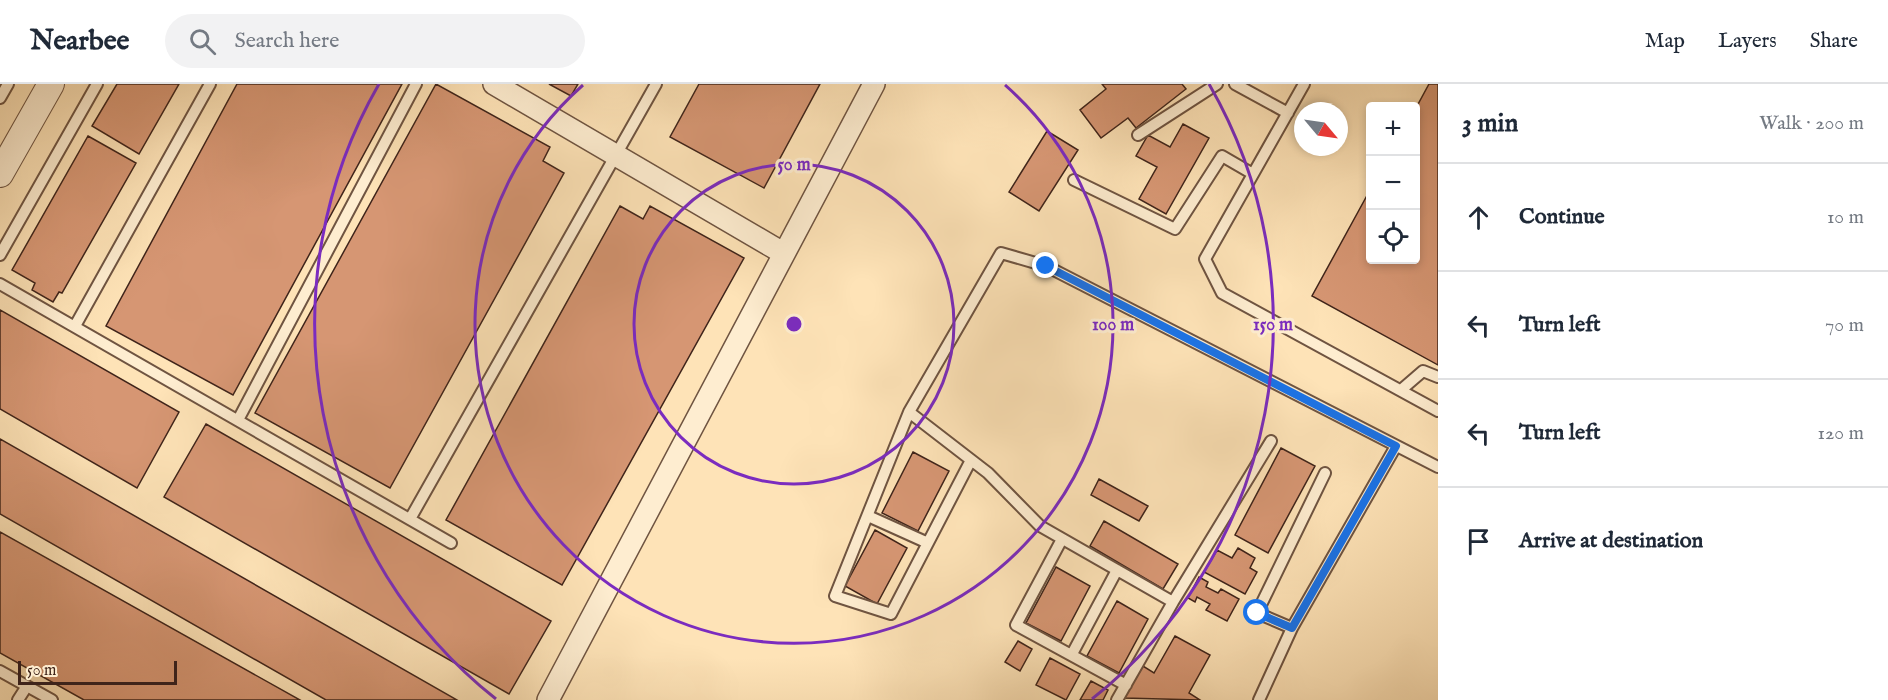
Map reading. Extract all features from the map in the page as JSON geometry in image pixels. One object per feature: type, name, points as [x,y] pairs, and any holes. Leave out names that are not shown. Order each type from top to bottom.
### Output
[{"type":"street","points":[[0,174],[51,84]]},
{"type":"street","points":[[494,84],[783,253]]},
{"type":"street","points":[[548,700],[874,84]]},
{"type":"lane","points":[[0,98],[8,84]]},
{"type":"lane","points":[[0,255],[98,84]]},
{"type":"lane","points":[[75,326],[210,84]]},
{"type":"lane","points":[[238,420],[416,84]]},
{"type":"lane","points":[[410,519],[656,84]]},
{"type":"lane","points":[[1138,135],[1216,84]]},
{"type":"lane","points":[[1235,84],[1288,113]]},
{"type":"lane","points":[[1304,84],[1205,259],[1222,293],[1438,411]]},
{"type":"lane","points":[[1074,180],[1174,229],[1222,156],[1253,174]]},
{"type":"lane","points":[[971,460],[891,614],[835,597],[909,412],[1001,253],[1046,266],[1438,467]]},
{"type":"lane","points":[[0,284],[451,543]]},
{"type":"lane","points":[[1401,390],[1423,371],[1438,377]]},
{"type":"lane","points":[[909,412],[988,472],[1040,526],[1173,602]]},
{"type":"lane","points":[[1117,700],[1173,602],[1271,441]]},
{"type":"lane","points":[[1259,700],[1292,628],[1396,446]]},
{"type":"lane","points":[[1292,628],[1257,613],[1325,473]]},
{"type":"lane","points":[[868,516],[928,543]]},
{"type":"lane","points":[[1062,539],[1016,625],[1126,685]]},
{"type":"lane","points":[[1072,654],[1117,570]]},
{"type":"lane","points":[[0,671],[52,700]]},
{"type":"lane","points":[[18,700],[27,686]]},
{"type":"building","points":[[117,84],[179,84],[139,154],[92,126]]},
{"type":"building","points":[[237,84],[402,84],[233,395],[106,326]]},
{"type":"building","points":[[436,84],[550,147],[543,161],[564,173],[390,488],[255,413]]},
{"type":"building","points":[[549,84],[578,84],[571,96]]},
{"type":"building","points":[[699,84],[820,84],[764,188],[670,137]]},
{"type":"building","points":[[1102,84],[1182,84],[1186,89],[1136,128],[1128,118],[1101,138],[1080,110],[1106,89]]},
{"type":"building","points":[[1429,84],[1438,84],[1438,365],[1312,296],[1366,197],[1366,264],[1420,264],[1419,102]]},
{"type":"building","points":[[1183,124],[1209,138],[1166,214],[1139,199],[1157,167],[1136,156],[1148,135],[1170,147]]},
{"type":"building","points":[[1047,131],[1078,150],[1039,211],[1009,192]]},
{"type":"building","points":[[88,136],[136,163],[62,293],[59,292],[53,302],[32,290],[35,283],[12,270]]},
{"type":"building","points":[[620,206],[643,219],[650,206],[744,258],[562,585],[446,520]]},
{"type":"building","points":[[0,310],[179,412],[137,488],[0,409]]},
{"type":"building","points":[[206,424],[551,621],[509,694],[164,497]]},
{"type":"building","points":[[0,439],[457,700],[326,700],[0,514]]},
{"type":"building","points":[[1281,448],[1315,466],[1268,553],[1235,535]]},
{"type":"building","points":[[913,452],[949,471],[918,531],[882,513]]},
{"type":"building","points":[[1099,479],[1148,506],[1139,521],[1091,495]]},
{"type":"building","points":[[1104,521],[1178,564],[1163,589],[1090,546]]},
{"type":"building","points":[[875,530],[907,548],[877,604],[845,586]]},
{"type":"building","points":[[0,532],[300,700],[84,700],[0,653]]},
{"type":"building","points":[[1238,548],[1255,558],[1250,568],[1257,572],[1245,594],[1204,572],[1217,550],[1232,558]]},
{"type":"building","points":[[1056,567],[1090,586],[1061,641],[1026,623]]},
{"type":"building","points":[[1199,577],[1208,582],[1206,587],[1218,593],[1221,589],[1239,599],[1227,621],[1206,610],[1210,604],[1197,597],[1195,602],[1188,598]]},
{"type":"building","points":[[1117,601],[1148,619],[1119,673],[1087,656]]},
{"type":"building","points":[[1175,636],[1210,655],[1189,693],[1200,700],[1124,698],[1143,666],[1154,673]]},
{"type":"building","points":[[1018,641],[1032,649],[1020,671],[1005,662]]},
{"type":"building","points":[[1050,658],[1080,674],[1066,700],[1036,685]]},
{"type":"building","points":[[1091,681],[1108,690],[1103,700],[1080,700]]},
{"type":"route","points":[[1046,266],[1396,446],[1292,628],[1257,613]]}]
